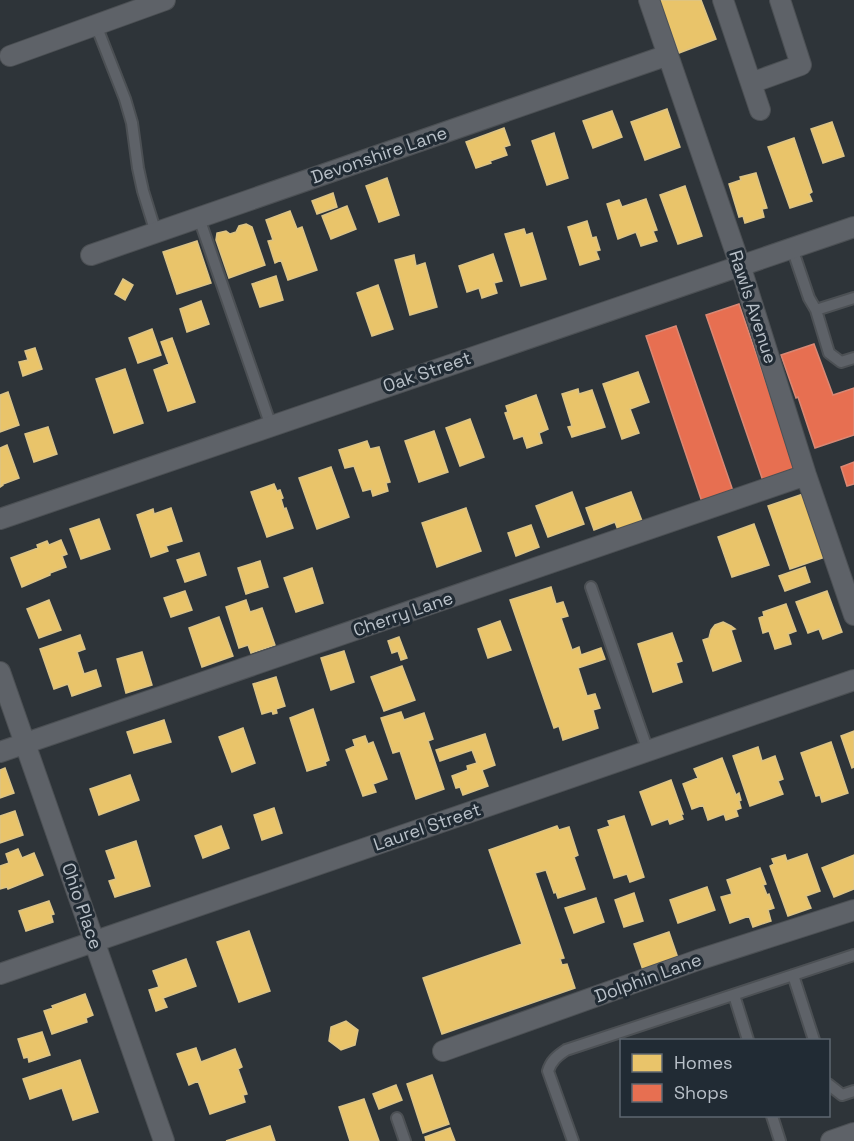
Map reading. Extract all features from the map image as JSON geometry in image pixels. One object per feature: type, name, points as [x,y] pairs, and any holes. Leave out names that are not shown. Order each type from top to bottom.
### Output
[{"type":"street","points":[[10,56],[165,0]]},
{"type":"street","name":"Rawls Avenue","points":[[649,0],[740,265],[806,475],[854,615]]},
{"type":"street","points":[[723,0],[760,110]]},
{"type":"street","points":[[751,83],[801,65],[780,0]]},
{"type":"street","name":"Devonshire Lane","points":[[91,255],[668,55]]},
{"type":"street","name":"Oak Street","points":[[0,519],[854,227]]},
{"type":"street","name":"Cherry Lane","points":[[0,752],[806,475]]},
{"type":"street","name":"Ohio Place","points":[[0,672],[161,1140]]},
{"type":"street","name":"Laurel Street","points":[[0,975],[854,680]]},
{"type":"street","name":"Dolphin Lane","points":[[443,1051],[698,960],[854,909]]},
{"type":"street","points":[[831,1141],[854,1133]]},
{"type":"lane","points":[[96,25],[132,123],[141,180],[156,233]]},
{"type":"lane","points":[[199,218],[271,426]]},
{"type":"lane","points":[[792,248],[809,298],[816,310],[829,353],[841,362],[854,358]]},
{"type":"lane","points":[[816,310],[854,297]]},
{"type":"lane","points":[[591,586],[648,751]]},
{"type":"lane","points":[[573,1141],[548,1071],[557,1056],[566,1050],[854,955]]},
{"type":"lane","points":[[793,975],[813,1039]]},
{"type":"lane","points":[[734,995],[747,1039]]},
{"type":"lane","points":[[830,1086],[842,1095],[854,1091]]},
{"type":"lane","points":[[772,1117],[780,1141]]},
{"type":"lane","points":[[397,1118],[405,1141]]},
{"type":"building: Homes","points":[[659,0],[701,0],[716,39],[679,53]]},
{"type":"building: Homes","points":[[667,109],[680,147],[645,160],[631,122]]},
{"type":"building: Homes","points":[[612,111],[622,137],[593,148],[583,121]]},
{"type":"building: Homes","points":[[832,122],[844,156],[823,163],[811,129]]},
{"type":"building: Homes","points":[[504,128],[510,145],[504,147],[507,155],[476,168],[466,142]]},
{"type":"building: Homes","points":[[554,133],[568,178],[547,185],[532,141]]},
{"type":"building: Homes","points":[[794,138],[812,192],[809,194],[812,201],[790,208],[768,147]]},
{"type":"building: Homes","points":[[756,173],[767,208],[762,209],[764,217],[745,223],[743,216],[739,217],[729,184],[741,180],[740,177]]},
{"type":"building: Homes","points":[[387,178],[399,215],[379,222],[366,186]]},
{"type":"building: Homes","points":[[685,186],[702,236],[678,244],[660,195]]},
{"type":"building: Homes","points":[[333,193],[337,207],[317,214],[312,201]]},
{"type":"building: Homes","points":[[646,199],[657,230],[653,231],[657,241],[641,246],[636,232],[618,239],[607,204],[619,200],[622,207]]},
{"type":"building: Homes","points":[[347,206],[356,229],[331,239],[322,216]]},
{"type":"building: Homes","points":[[290,211],[297,229],[302,227],[317,270],[288,280],[281,260],[275,263],[268,241],[273,240],[266,220]]},
{"type":"building: Homes","points":[[587,221],[592,238],[596,237],[600,250],[596,251],[599,259],[580,265],[568,227]]},
{"type":"building: Homes","points":[[246,224],[252,227],[265,265],[229,278],[216,240],[217,233],[226,231],[230,234],[236,232],[239,226]]},
{"type":"building: Homes","points":[[524,229],[526,235],[532,233],[546,279],[521,286],[505,234]]},
{"type":"building: Homes","points":[[197,241],[211,283],[177,294],[163,252]]},
{"type":"building: Homes","points":[[493,254],[502,281],[494,283],[497,293],[482,298],[479,288],[467,292],[459,266]]},
{"type":"building: Homes","points":[[414,255],[416,266],[425,263],[437,307],[410,315],[395,260]]},
{"type":"building: Homes","points":[[276,276],[283,300],[260,307],[252,284]]},
{"type":"building: Homes","points":[[123,279],[133,285],[125,300],[115,294]]},
{"type":"building: Homes","points":[[378,285],[393,329],[372,336],[357,293]]},
{"type":"building: Homes","points":[[201,301],[209,324],[187,332],[180,309]]},
{"type":"building: Homes","points":[[152,329],[161,355],[138,363],[129,338]]},
{"type":"building: Homes","points":[[172,338],[195,402],[168,411],[154,370],[169,364],[161,342]]},
{"type":"building: Homes","points":[[35,348],[42,369],[23,376],[19,362],[28,360],[25,351]]},
{"type":"building: Homes","points":[[125,369],[143,423],[114,433],[96,379]]},
{"type":"building: Homes","points":[[638,372],[649,402],[630,409],[639,433],[622,439],[603,384]]},
{"type":"building: Homes","points":[[578,389],[579,394],[592,390],[605,427],[572,437],[568,427],[572,426],[562,394]]},
{"type":"building: Homes","points":[[8,392],[19,425],[0,432],[0,395]]},
{"type":"building: Homes","points":[[536,395],[548,429],[539,433],[542,443],[527,448],[523,436],[514,439],[505,413],[508,412],[506,406]]},
{"type":"building: Homes","points":[[470,419],[484,457],[460,466],[446,428]]},
{"type":"building: Homes","points":[[48,427],[57,454],[34,462],[25,434]]},
{"type":"building: Homes","points":[[434,431],[448,472],[419,482],[405,441]]},
{"type":"building: Homes","points":[[367,441],[370,449],[379,447],[390,482],[386,483],[388,491],[373,496],[371,489],[363,491],[354,466],[345,468],[339,450]]},
{"type":"building: Homes","points":[[7,445],[19,478],[0,487],[0,448]]},
{"type":"building: Homes","points":[[331,467],[349,517],[317,529],[299,478]]},
{"type":"building: Homes","points":[[274,484],[277,491],[280,490],[284,509],[286,508],[293,528],[267,537],[251,492]]},
{"type":"building: Homes","points":[[572,492],[584,524],[548,537],[536,506]]},
{"type":"building: Homes","points":[[631,492],[642,521],[618,530],[615,522],[594,530],[586,508]]},
{"type":"building: Homes","points":[[806,493],[828,556],[790,569],[768,506]]},
{"type":"building: Homes","points":[[171,508],[182,541],[166,546],[168,551],[151,557],[137,515],[153,509],[154,514]]},
{"type":"building: Homes","points":[[466,508],[481,551],[437,567],[422,523]]},
{"type":"building: Homes","points":[[99,519],[110,549],[81,559],[70,529]]},
{"type":"building: Homes","points":[[754,524],[769,565],[732,577],[718,537]]},
{"type":"building: Homes","points":[[531,525],[539,547],[516,556],[508,533]]},
{"type":"building: Homes","points":[[61,540],[67,554],[62,556],[66,567],[22,587],[11,558],[38,548],[37,545],[47,541],[49,545]]},
{"type":"building: Homes","points":[[199,553],[206,575],[185,582],[177,560]]},
{"type":"building: Homes","points":[[260,561],[268,587],[246,594],[238,568]]},
{"type":"building: Homes","points":[[805,567],[810,582],[785,591],[779,576]]},
{"type":"building: Homes","points":[[312,568],[323,603],[296,612],[284,578]]},
{"type":"building: Homes","points":[[551,587],[556,604],[563,602],[568,616],[561,618],[572,650],[579,647],[581,655],[601,648],[605,659],[578,668],[587,696],[595,694],[600,708],[593,710],[598,728],[563,740],[559,726],[554,728],[510,600]]},
{"type":"building: Homes","points":[[185,591],[192,610],[171,617],[164,598]]},
{"type":"building: Homes","points":[[827,591],[842,632],[823,639],[819,629],[808,633],[796,602]]},
{"type":"building: Homes","points":[[49,600],[61,630],[39,638],[27,609]]},
{"type":"building: Homes","points":[[246,600],[250,612],[262,608],[275,645],[251,653],[248,645],[239,648],[226,607]]},
{"type":"building: Homes","points":[[786,604],[796,631],[788,634],[791,644],[775,649],[769,631],[763,633],[759,618],[764,616],[763,612]]},
{"type":"building: Homes","points":[[219,617],[233,656],[202,667],[189,628]]},
{"type":"building: Homes","points":[[500,621],[511,650],[488,658],[478,629]]},
{"type":"building: Homes","points":[[723,622],[735,629],[731,630],[741,661],[713,671],[703,640],[709,638],[715,625]]},
{"type":"building: Homes","points":[[672,633],[682,661],[676,663],[682,682],[653,692],[638,644]]},
{"type":"building: Homes","points":[[80,635],[85,649],[77,652],[84,674],[96,670],[101,686],[72,696],[68,684],[54,689],[40,649]]},
{"type":"building: Homes","points":[[399,637],[407,658],[401,660],[398,651],[392,653],[388,641]]},
{"type":"building: Homes","points":[[344,651],[354,682],[331,690],[321,658]]},
{"type":"building: Homes","points":[[142,652],[152,685],[126,693],[117,659]]},
{"type":"building: Homes","points":[[402,666],[415,700],[384,711],[371,677]]},
{"type":"building: Homes","points":[[276,677],[285,706],[276,709],[277,713],[273,714],[272,711],[262,714],[253,684]]},
{"type":"building: Homes","points":[[313,709],[329,760],[325,762],[326,765],[307,771],[290,718]]},
{"type":"building: Homes","points":[[401,712],[404,720],[424,713],[433,739],[428,741],[444,789],[416,799],[400,751],[393,753],[381,718]]},
{"type":"building: Homes","points":[[164,720],[171,742],[134,753],[127,732]]},
{"type":"building: Homes","points":[[243,728],[255,763],[232,772],[219,737]]},
{"type":"building: Homes","points":[[854,731],[854,767],[852,768],[841,736]]},
{"type":"building: Homes","points":[[485,734],[495,765],[482,770],[488,786],[463,795],[460,787],[456,788],[452,776],[468,770],[467,766],[477,763],[472,750],[440,761],[436,750]]},
{"type":"building: Homes","points":[[365,736],[368,744],[373,742],[387,779],[373,784],[376,792],[363,796],[346,750],[355,746],[353,740]]},
{"type":"building: Homes","points":[[831,742],[848,793],[822,802],[820,795],[816,796],[801,753]]},
{"type":"building: Homes","points":[[758,747],[762,761],[775,756],[783,779],[778,781],[783,794],[750,806],[733,756]]},
{"type":"building: Homes","points":[[722,758],[736,795],[739,793],[741,808],[736,810],[738,816],[726,820],[724,814],[708,820],[703,805],[692,809],[683,784],[698,778],[694,769]]},
{"type":"building: Homes","points":[[5,768],[14,793],[0,798],[0,770]]},
{"type":"building: Homes","points":[[130,775],[139,800],[99,815],[90,789]]},
{"type":"building: Homes","points":[[671,780],[683,819],[670,824],[668,819],[652,825],[640,792]]},
{"type":"building: Homes","points":[[274,808],[282,833],[262,840],[254,815]]},
{"type":"building: Homes","points":[[15,811],[23,835],[0,843],[0,816]]},
{"type":"building: Homes","points":[[624,816],[644,877],[630,882],[627,874],[614,878],[598,830],[610,826],[608,821]]},
{"type":"building: Homes","points":[[221,826],[229,848],[203,858],[195,836]]},
{"type":"building: Homes","points":[[557,826],[559,830],[569,827],[578,855],[574,857],[585,889],[558,898],[546,870],[535,873],[564,958],[560,959],[562,965],[567,964],[575,988],[442,1034],[423,978],[522,944],[489,850]]},
{"type":"building: Homes","points":[[136,841],[150,886],[115,897],[109,881],[116,879],[106,851]]},
{"type":"building: Homes","points":[[18,849],[22,858],[34,853],[43,875],[8,889],[7,887],[0,889],[0,866],[9,863],[6,854]]},
{"type":"building: Homes","points":[[807,854],[820,891],[806,896],[811,908],[788,916],[770,866],[774,864],[772,859],[785,855],[787,861]]},
{"type":"building: Homes","points":[[854,855],[854,889],[834,897],[822,868]]},
{"type":"building: Homes","points":[[760,868],[766,884],[763,885],[774,908],[768,910],[771,921],[753,927],[749,916],[730,923],[721,897],[732,894],[727,880]]},
{"type":"building: Homes","points":[[707,887],[715,910],[678,923],[670,900]]},
{"type":"building: Homes","points":[[634,893],[643,921],[624,927],[615,900]]},
{"type":"building: Homes","points":[[596,898],[604,922],[574,933],[565,908]]},
{"type":"building: Homes","points":[[49,901],[54,914],[51,915],[53,922],[26,931],[19,911]]},
{"type":"building: Homes","points":[[249,931],[270,991],[239,1002],[217,942]]},
{"type":"building: Homes","points":[[669,932],[678,958],[643,970],[634,944]]},
{"type":"building: Homes","points":[[186,959],[196,986],[163,998],[167,1007],[156,1011],[149,990],[159,987],[153,971]]},
{"type":"building: Homes","points":[[85,994],[93,1015],[86,1018],[87,1022],[52,1034],[44,1011]]},
{"type":"building: Homes","points":[[346,1021],[358,1030],[355,1045],[341,1050],[329,1041],[331,1027]]},
{"type":"building: Homes","points":[[42,1032],[50,1055],[29,1062],[28,1057],[24,1058],[18,1039]]},
{"type":"building: Homes","points":[[196,1048],[201,1062],[235,1049],[242,1067],[238,1069],[247,1094],[243,1095],[245,1102],[210,1114],[198,1081],[189,1085],[177,1054]]},
{"type":"building: Homes","points":[[80,1060],[98,1112],[73,1120],[62,1088],[30,1099],[23,1079]]},
{"type":"building: Homes","points":[[432,1075],[449,1124],[423,1133],[407,1084]]},
{"type":"building: Homes","points":[[396,1085],[402,1100],[379,1109],[373,1094]]},
{"type":"building: Homes","points":[[364,1099],[379,1141],[350,1141],[339,1107]]},
{"type":"building: Homes","points":[[270,1126],[275,1141],[226,1141]]},
{"type":"building: Homes","points":[[450,1128],[455,1141],[426,1141],[425,1137]]},
{"type":"building: Shops","points":[[739,304],[796,470],[763,481],[706,315]]},
{"type":"building: Shops","points":[[676,326],[733,491],[702,502],[646,336]]},
{"type":"building: Shops","points":[[814,344],[833,395],[854,388],[854,435],[815,448],[781,355]]},
{"type":"building: Shops","points":[[854,462],[854,484],[847,486],[841,467]]}]
